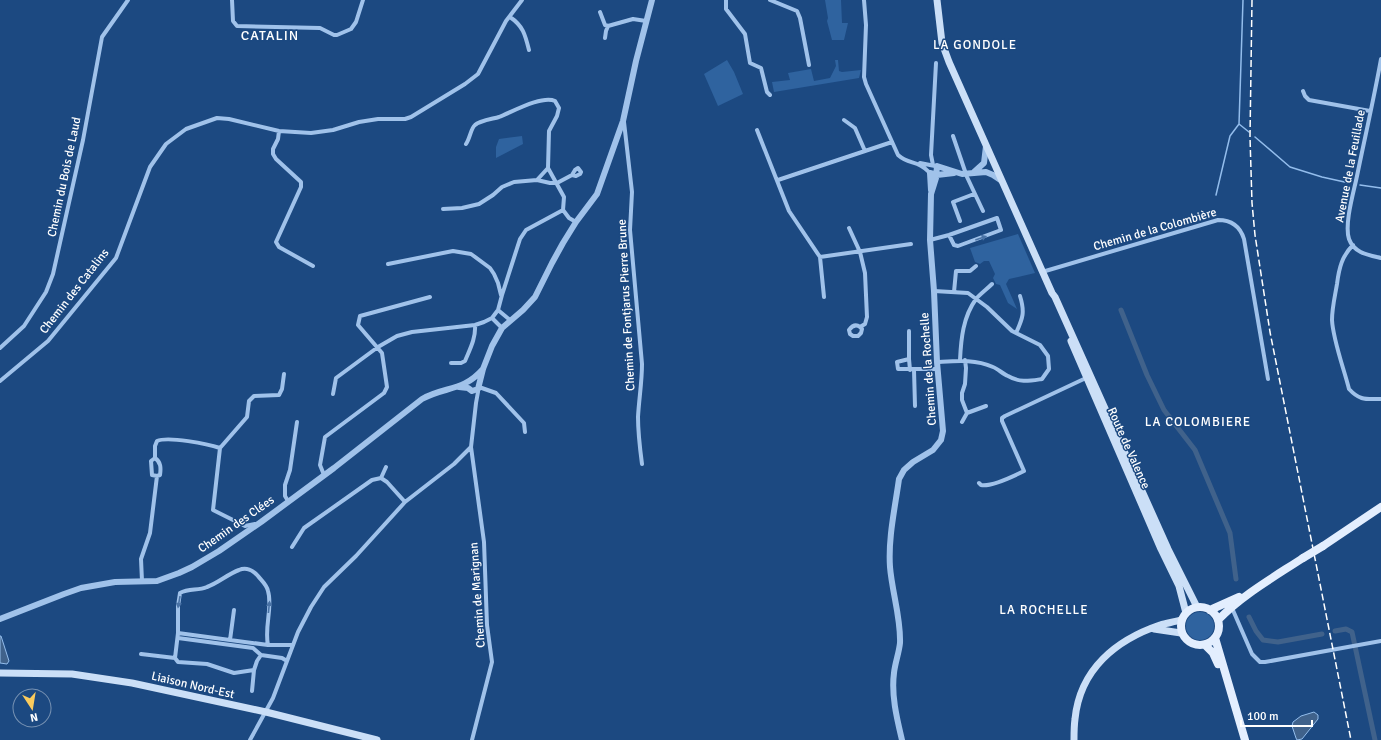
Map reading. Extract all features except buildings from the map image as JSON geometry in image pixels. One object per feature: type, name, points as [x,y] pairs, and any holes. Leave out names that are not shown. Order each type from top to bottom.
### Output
[{"type":"main road","name":"Route de Valence","points":[[937,0],[942,43],[949,62],[1042,272],[1052,293],[1055,296],[1168,549],[1197,607]]},
{"type":"main road","name":"Route de Valence","points":[[1052,293],[1052,298],[1086,378],[1179,586],[1183,617]]},
{"type":"main road","points":[[1218,620],[1260,587],[1381,507]]},
{"type":"main road","points":[[1210,610],[1260,587]]},
{"type":"main road","points":[[1074,740],[1075,718],[1078,704],[1088,678],[1100,661],[1124,641],[1183,617],[1191,609],[1197,607],[1210,610],[1216,616],[1219,630],[1215,638],[1205,645],[1191,644],[1181,633],[1180,626],[1183,617]]},
{"type":"main road","points":[[1152,629],[1181,633]]},
{"type":"main road","points":[[1215,638],[1245,740]]},
{"type":"main road","points":[[1205,645],[1213,652],[1217,662],[1240,740]]},
{"type":"main road","name":"Liaison Nord-Est","points":[[0,673],[72,674],[132,682],[266,712],[377,740]]},
{"type":"street","name":"Chemin du Bois de Laud","points":[[0,348],[24,326],[46,292],[53,274],[84,140],[102,37],[128,0]]},
{"type":"street","points":[[232,0],[233,21],[237,26],[320,28],[337,36],[351,30],[354,26],[363,0]]},
{"type":"street","name":"Chemin des Catalins","points":[[0,382],[48,342],[116,258],[150,167],[166,144],[186,129],[217,118],[229,119],[279,131],[311,133],[333,130],[359,122],[378,119],[405,119],[416,114],[465,84],[478,74],[510,17],[522,0]]},
{"type":"street","points":[[525,432],[524,423],[496,393],[474,386],[502,328],[523,310],[535,297],[552,263],[576,222],[597,194],[623,121],[652,0]]},
{"type":"street","points":[[726,0],[726,9],[745,34],[750,62],[761,68],[767,92],[770,96]]},
{"type":"street","points":[[770,0],[797,11],[800,18],[809,65]]},
{"type":"street","points":[[864,0],[866,25],[864,77],[898,155],[904,160],[923,166],[934,174],[986,172],[1002,181]]},
{"type":"street","points":[[600,12],[605,25],[608,26]]},
{"type":"street","points":[[510,17],[518,22],[523,30],[529,50]]},
{"type":"street","points":[[608,26],[633,18],[646,21]]},
{"type":"street","points":[[605,38],[608,26]]},
{"type":"street","name":"Avenue de la Feuillade","points":[[1353,245],[1349,239],[1348,222],[1381,59]]},
{"type":"street","name":"Chemin de la Rochelle","points":[[902,740],[896,717],[894,687],[894,673],[900,644],[889,550],[899,479],[904,470],[913,462],[933,450],[941,440],[943,431],[937,362],[930,240],[931,194],[935,166],[931,155],[936,63]]},
{"type":"street","points":[[1303,92],[1309,100],[1370,111]]},
{"type":"street","points":[[466,144],[470,138],[473,126],[478,123],[548,99],[555,101],[559,108],[550,131],[548,168],[564,197],[563,210],[569,218],[576,222]]},
{"type":"street","points":[[844,120],[855,128],[865,151]]},
{"type":"street","name":"Chemin de Fontjarus Pierre Brune","points":[[623,121],[632,192],[630,230],[642,364],[642,384],[638,423],[639,447],[642,464]]},
{"type":"street","points":[[757,130],[778,180],[784,201],[789,211],[820,257],[824,297]]},
{"type":"street","points":[[279,131],[278,139],[273,149],[273,154],[276,159],[301,182],[301,187],[276,242],[279,247],[312,266]]},
{"type":"street","points":[[953,136],[970,173],[974,194],[983,211]]},
{"type":"street","points":[[778,180],[892,142]]},
{"type":"street","points":[[970,173],[978,170],[984,163],[986,144]]},
{"type":"street","points":[[925,163],[931,155]]},
{"type":"street","points":[[984,163],[989,162],[995,164],[986,172]]},
{"type":"street","points":[[916,163],[925,163],[956,173]]},
{"type":"street","points":[[537,180],[548,168]]},
{"type":"street","points":[[443,209],[479,204],[502,187],[514,182],[537,180],[550,184],[557,183],[572,174]]},
{"type":"street","points":[[960,221],[954,202],[974,194]]},
{"type":"street","points":[[333,394],[336,378],[378,347],[397,336],[412,332],[475,325],[492,318],[498,310],[520,239],[526,230],[563,210]]},
{"type":"street","points":[[930,240],[997,218],[1001,230],[958,246],[954,245],[949,235]]},
{"type":"street","name":"Chemin de la Colombière","points":[[1042,272],[1218,220],[1226,220],[1242,230],[1268,379]]},
{"type":"street","points":[[850,228],[860,252],[866,282],[867,317],[865,324],[860,327],[851,327],[849,330],[850,334],[853,336],[858,336],[862,329],[860,327]]},
{"type":"street","points":[[820,257],[911,244]]},
{"type":"street","points":[[1381,258],[1363,254],[1353,245],[1346,251],[1340,264],[1333,307],[1333,325],[1349,389],[1356,396],[1364,400],[1381,399]]},
{"type":"street","points":[[388,264],[453,251],[471,254],[490,268],[494,274],[502,295]]},
{"type":"street","points":[[954,292],[956,270],[970,271],[976,266]]},
{"type":"street","points":[[967,413],[962,400],[966,368],[963,360],[961,339],[967,317],[976,300],[992,284]]},
{"type":"street","points":[[934,291],[968,294],[987,307],[1012,331],[1040,345],[1048,356],[1050,369],[1042,379],[1026,382],[1009,377],[993,367],[963,360],[937,362]]},
{"type":"street","points":[[324,475],[320,465],[325,437],[384,393],[387,387],[382,353],[358,325],[360,316],[430,296]]},
{"type":"street","points":[[1016,333],[1023,315],[1023,306],[1020,296]]},
{"type":"street","points":[[498,310],[510,320]]},
{"type":"street","points":[[492,318],[502,328]]},
{"type":"street","points":[[451,363],[461,363],[465,361],[476,334],[475,325]]},
{"type":"street","points":[[909,331],[909,359],[912,370],[915,406]]},
{"type":"street","points":[[909,359],[897,362],[898,369],[938,369]]},
{"type":"street","points":[[261,522],[244,526],[212,510],[220,448],[247,417],[249,401],[254,396],[279,395],[282,389],[284,374]]},
{"type":"street","points":[[979,483],[985,486],[1024,471],[1002,418],[1086,378]]},
{"type":"street","name":"Chemin des Clées","points":[[0,619],[81,588],[115,582],[156,580],[179,573],[219,551],[261,522],[422,399],[435,393],[458,387],[474,386]]},
{"type":"street","name":"Chemin de Marignan","points":[[472,740],[492,662],[487,624],[484,542],[471,447],[476,403],[474,386]]},
{"type":"street","points":[[962,422],[967,413],[986,406]]},
{"type":"street","points":[[288,501],[284,496],[285,486],[290,470],[297,422]]},
{"type":"street","points":[[157,476],[152,475],[151,461],[155,458],[157,441],[162,439],[182,441],[220,448]]},
{"type":"street","points":[[250,740],[273,698],[298,632],[311,607],[324,587],[356,556],[404,502],[454,464],[471,447]]},
{"type":"street","points":[[142,581],[141,559],[150,533],[157,476],[160,475],[161,468],[159,461],[155,458]]},
{"type":"street","points":[[381,478],[386,467]]},
{"type":"street","points":[[292,546],[304,528],[372,480],[381,478],[387,482],[404,502]]},
{"type":"street","points":[[175,658],[178,638],[177,612],[180,593],[186,590],[206,588],[240,569],[248,568],[255,572],[268,589],[269,600],[266,635],[268,645]]},
{"type":"street","points":[[1232,608],[1252,654],[1260,662],[1381,641]]},
{"type":"street","points":[[230,640],[234,610]]},
{"type":"street","points":[[178,633],[268,645],[293,645]]},
{"type":"street","points":[[178,638],[253,648],[261,655],[282,658],[287,661]]},
{"type":"street","points":[[141,654],[175,658],[178,662],[207,664],[234,673],[254,670]]},
{"type":"street","points":[[252,691],[256,661],[261,655]]},
{"type":"shaded area","points":[[825,0],[841,0],[842,23],[848,23],[844,40],[832,40],[827,21],[828,18]]},
{"type":"shaded area","points":[[727,60],[734,72],[743,94],[718,106],[704,74]]},
{"type":"shaded area","points":[[835,60],[838,60],[839,71],[861,70],[859,78],[774,92],[772,82],[790,80],[788,73],[811,69],[814,81],[830,78],[836,66]]},
{"type":"shaded area","points":[[522,136],[523,144],[496,158],[496,147],[499,139]]},
{"type":"shaded area","points":[[1018,234],[1035,273],[1009,279],[1006,284],[1017,309],[1008,303],[1000,285],[996,284],[993,278],[995,274],[989,261],[984,261],[980,264],[975,262],[970,248]]},
{"type":"shaded area","points":[[1200,612],[1206,613],[1210,616],[1213,620],[1213,632],[1210,636],[1206,639],[1200,640],[1194,639],[1190,636],[1187,632],[1186,626],[1187,620],[1190,616],[1194,613]]},
{"type":"shaded area","points":[[0,636],[9,661],[7,664],[0,663]]},
{"type":"shaded area","points":[[1314,712],[1318,715],[1318,719],[1302,739],[1297,740],[1292,726],[1293,722],[1301,716]]},
{"type":"waterway","points":[[1216,195],[1230,136],[1239,124],[1243,0]]},
{"type":"waterway","points":[[1239,124],[1249,132]]},
{"type":"waterway","points":[[1255,137],[1290,167],[1322,177],[1349,183]]},
{"type":"waterway","points":[[1360,185],[1381,188]]},
{"type":"waterway","points":[[1121,310],[1147,375],[1164,410],[1195,450],[1230,533],[1236,579]]},
{"type":"waterway","points":[[1249,617],[1256,631],[1263,640],[1278,642],[1322,634]]},
{"type":"waterway","points":[[1335,631],[1346,629],[1352,632],[1375,740]]},
{"type":"railway","points":[[1252,0],[1250,137],[1252,203],[1255,235],[1270,332],[1351,740]]},
{"type":"district","name":"CATALIN","points":[[270,35]]},
{"type":"district","name":"LA GONDOLE","points":[[975,44]]},
{"type":"district","name":"LA COLOMBIERE","points":[[1198,421]]},
{"type":"district","name":"LA ROCHELLE","points":[[1044,609]]}]
